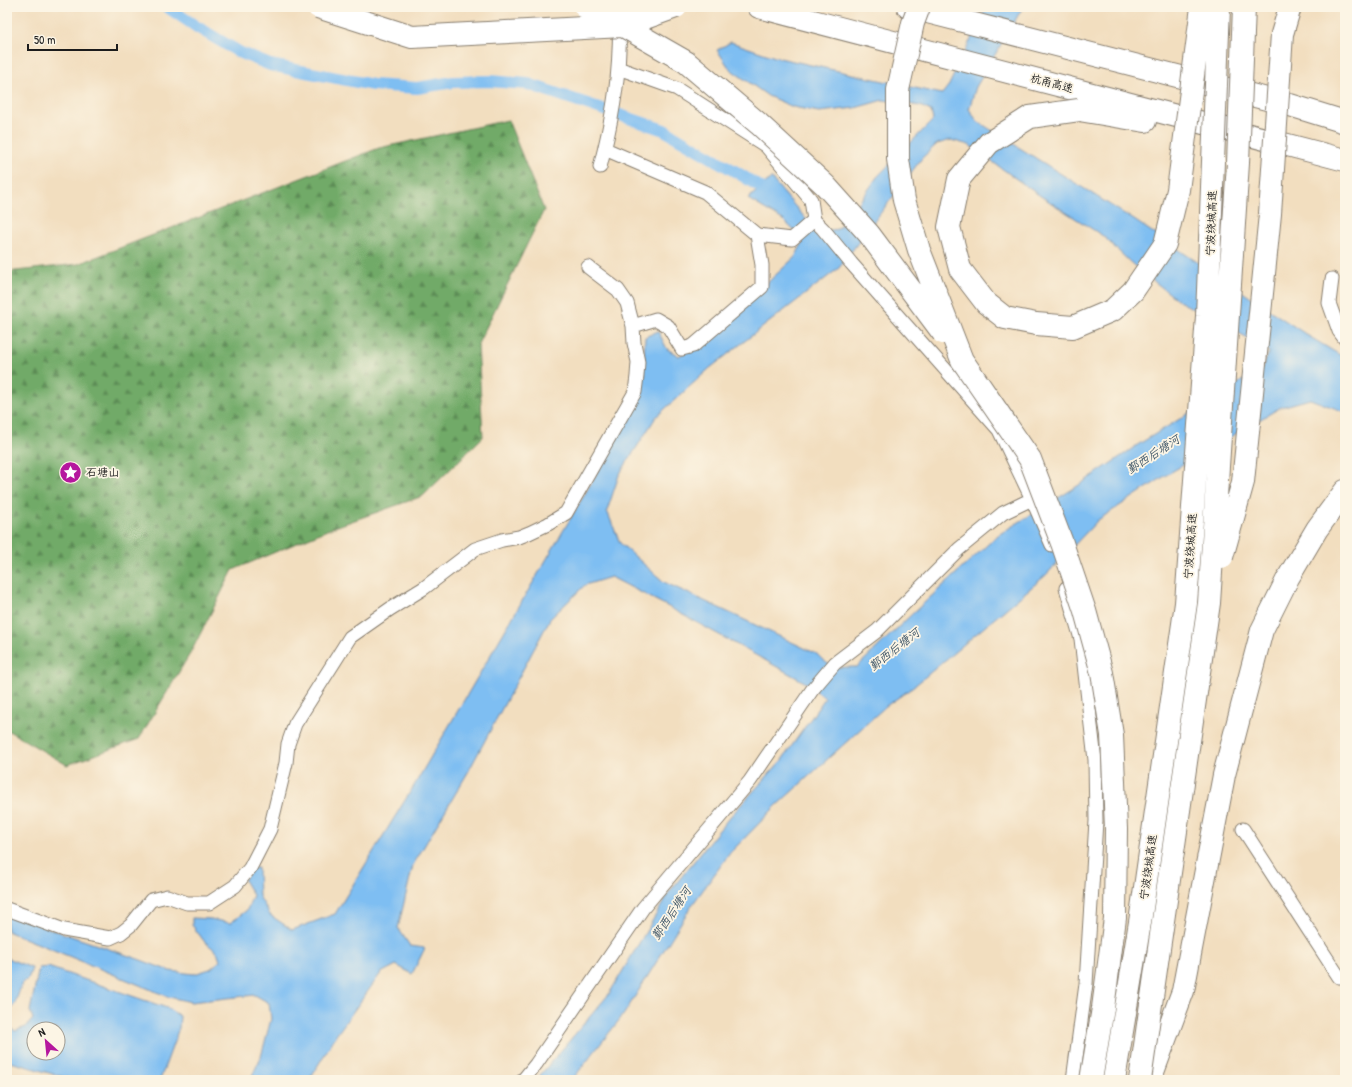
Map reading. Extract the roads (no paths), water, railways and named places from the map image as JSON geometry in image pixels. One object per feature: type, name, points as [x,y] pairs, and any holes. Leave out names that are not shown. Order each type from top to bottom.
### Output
[{"type":"highway","points":[[318,7],[412,37],[623,26],[676,7]]},
{"type":"highway","points":[[584,7],[604,15],[686,62],[759,124],[825,185],[869,234],[905,281],[962,360],[1030,459],[1086,611],[1102,673],[1112,735],[1116,829],[1115,918],[1103,1008],[1091,1080]]},
{"type":"highway","name":"杭甬高速","points":[[758,7],[1335,158]]},
{"type":"highway","points":[[908,7],[1290,105],[1342,116]]},
{"type":"highway","points":[[919,7],[913,23],[898,90],[898,159],[904,200],[919,250],[962,360]]},
{"type":"highway","points":[[1202,7],[1178,190],[1165,244],[1133,291],[1113,310],[1073,327],[1036,324],[1005,318],[986,303],[960,269],[949,227],[959,179],[989,142],[1030,116],[1079,110],[1303,149]]},
{"type":"highway","name":"宁波绕城高速","points":[[1114,1080],[1140,922],[1186,603],[1207,316],[1219,7]]},
{"type":"highway","name":"宁波绕城高速","points":[[1140,1080],[1210,603],[1238,163],[1244,7]]},
{"type":"highway","points":[[1210,603],[1243,482],[1270,214],[1282,34],[1290,7]]},
{"type":"highway","points":[[1150,1080],[1183,991],[1224,775],[1262,630],[1288,578],[1317,529],[1345,491]]},
{"type":"street","points":[[600,167],[606,144],[616,85],[619,50],[619,7]]},
{"type":"street","points":[[618,68],[676,89],[766,146],[811,200],[819,224],[851,263],[999,430],[1032,499],[1059,562],[1081,639],[1095,760],[1096,821],[1086,984],[1074,1080]]},
{"type":"street","points":[[606,144],[705,192],[757,235],[792,239],[819,224]]},
{"type":"street","points":[[633,326],[656,319],[668,326],[682,349],[693,346],[762,287],[762,265],[757,235]]},
{"type":"street","points":[[7,909],[64,930],[110,938],[121,933],[131,925],[151,900],[167,896],[187,903],[208,903],[235,886],[250,868],[270,829],[286,763],[288,744],[295,724],[350,637],[390,609],[424,588],[475,549],[502,540],[519,537],[548,524],[566,513],[635,392],[638,362],[634,343],[633,326],[627,303],[618,290],[588,267]]},
{"type":"street","points":[[1332,279],[1329,303],[1339,331],[1345,339]]},
{"type":"street","points":[[523,1080],[536,1064],[643,908],[750,781],[812,690],[835,663],[877,631],[959,549],[997,517],[1032,499]]},
{"type":"street","points":[[1243,829],[1339,977],[1345,977]]},
{"type":"water","name":"鄞西后塘河","points":[[986,7],[1023,7],[976,87],[969,109],[977,121],[1134,220],[1310,337],[1345,358],[1345,412],[1310,399],[1281,407],[1168,474],[1098,520],[1046,575],[912,688],[886,706],[776,806],[730,853],[692,905],[624,1014],[572,1080],[536,1080],[609,994],[670,891],[728,819],[782,760],[825,698],[808,684],[611,577],[585,585],[550,619],[467,774],[413,865],[398,928],[410,946],[425,948],[412,974],[396,965],[381,973],[337,1034],[309,1080],[250,1080],[261,1057],[271,1019],[269,1003],[255,995],[191,1002],[169,997],[7,931],[7,914],[170,971],[194,974],[210,969],[220,961],[217,952],[204,941],[192,925],[192,918],[211,919],[230,923],[247,910],[253,895],[244,880],[253,868],[258,868],[259,896],[270,915],[292,930],[335,914],[415,784],[590,485],[622,427],[640,390],[645,337],[658,331],[667,349],[679,356],[707,339],[795,257],[803,239],[783,220],[748,199],[771,178],[817,232],[838,229],[877,177],[933,120],[931,111],[920,106],[883,100],[855,108],[819,112],[793,107],[768,96],[730,69],[717,50],[731,42],[775,57],[942,94],[949,85]],"holes":[[[951,140],[969,145],[1036,193],[1103,236],[1131,263],[1179,301],[1263,346],[1269,352],[1263,368],[1139,444],[1076,487],[998,535],[857,667],[840,667],[831,665],[826,663],[817,654],[664,582],[620,543],[607,511],[619,475],[656,417],[710,368],[839,268],[922,158],[937,144]]]},
{"type":"water","points":[[7,958],[32,968],[28,979],[22,983],[15,1004],[7,1013]]},
{"type":"water","points":[[48,967],[167,1008],[180,1016],[179,1028],[160,1080],[74,1080],[7,1061],[7,1026],[15,1031],[26,1027],[26,1061],[66,1061],[66,1021],[31,1021],[33,1019],[30,1011],[39,968]]},
{"type":"waterway","points":[[167,7],[239,52],[270,65],[373,85],[417,88],[453,82],[489,81],[528,84],[664,130],[738,173],[774,196]]},
{"type":"place","name":"石塘山","points":[[71,472]]}]
